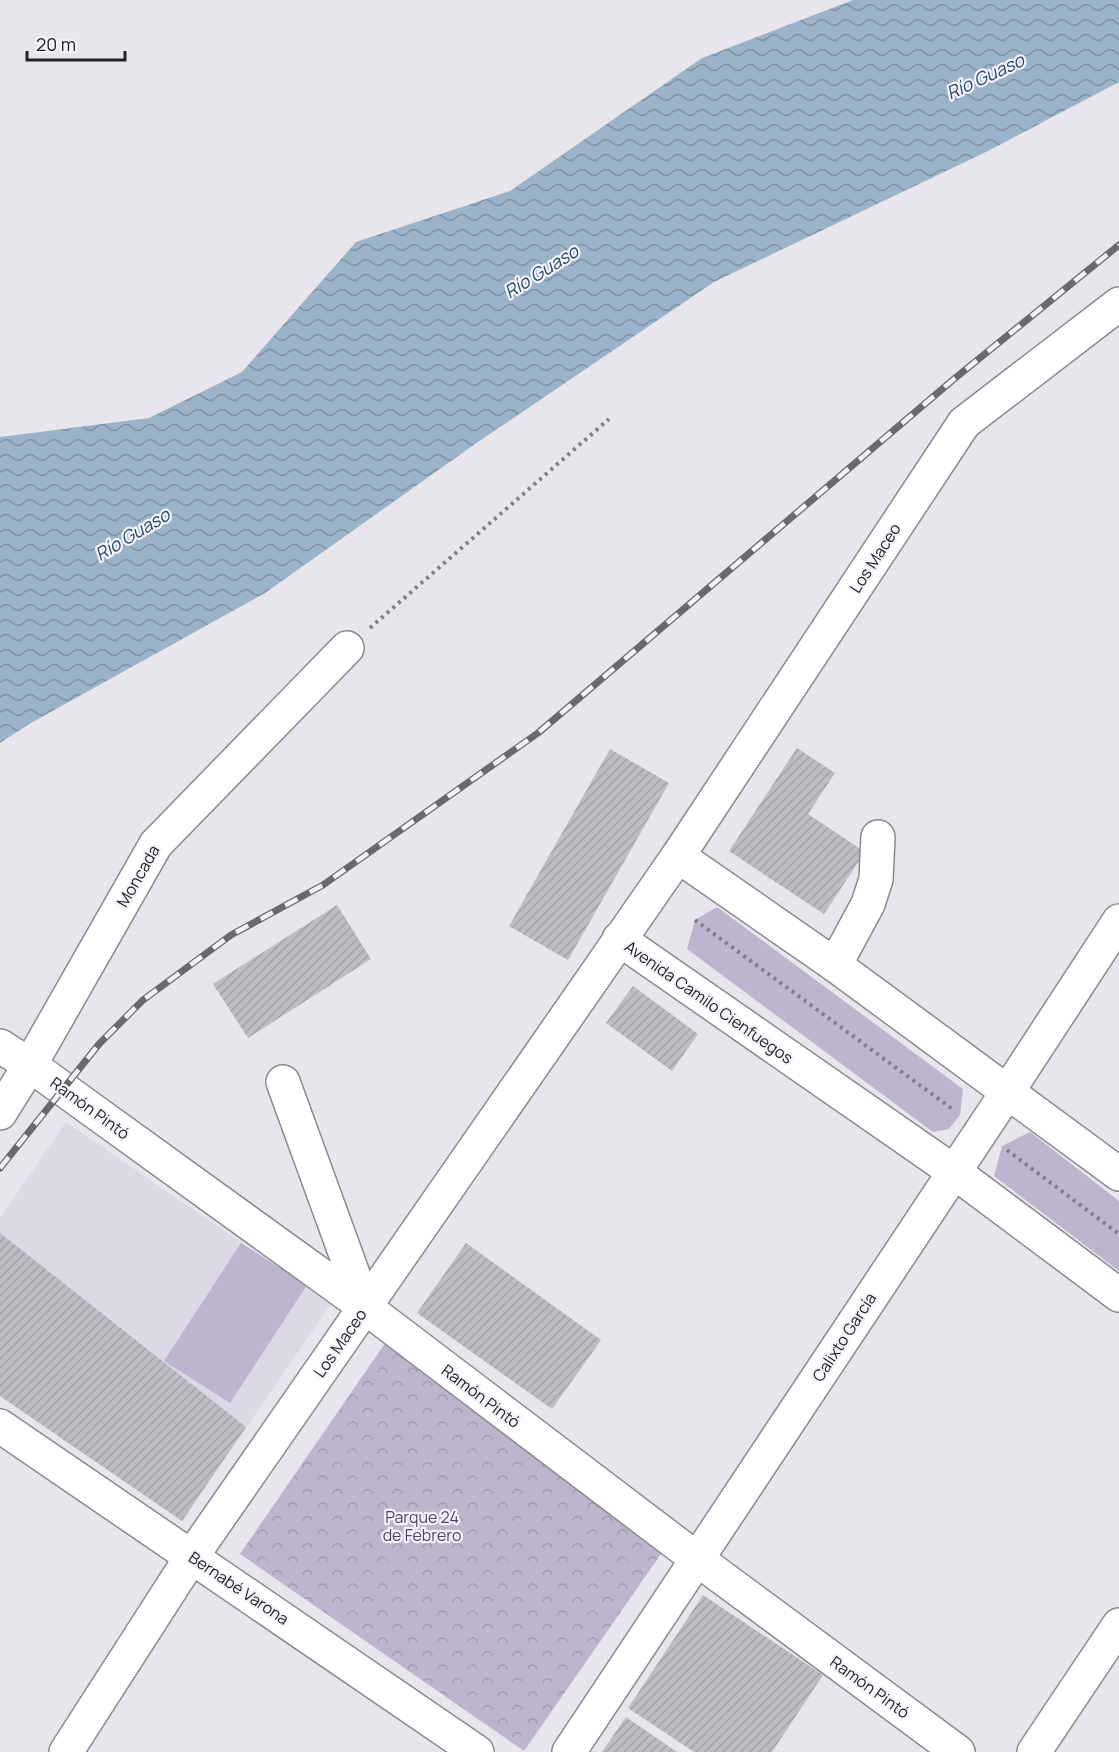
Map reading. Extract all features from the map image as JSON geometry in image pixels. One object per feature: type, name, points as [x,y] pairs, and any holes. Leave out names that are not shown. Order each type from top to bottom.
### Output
[{"type":"main road","name":"Los Maceo","points":[[678,856],[964,423],[1119,304]]},
{"type":"main road","name":"Moncada","points":[[0,1113],[30,1065],[156,843],[347,648]]},
{"type":"main road","points":[[835,965],[868,904],[876,879],[878,837]]},
{"type":"main road","name":"Avenida Camilo Cienfuegos","points":[[678,856],[619,939],[953,1172],[1119,1295]]},
{"type":"main road","points":[[678,856],[835,965],[1119,1174]]},
{"type":"main road","name":"Calixto García","points":[[569,1752],[1117,928]]},
{"type":"main road","name":"Los Maceo","points":[[66,1752],[192,1556],[619,939]]},
{"type":"main road","name":"Ramón Pintó","points":[[0,1046],[30,1065],[365,1307],[697,1559],[958,1752]]},
{"type":"main road","points":[[283,1082],[365,1307]]},
{"type":"main road","name":"Bernabé Varona","points":[[0,1426],[477,1752]]},
{"type":"main road","points":[[1034,1752],[1119,1625]]},
{"type":"path","points":[[347,648],[609,419]]},
{"type":"path","points":[[694,920],[1119,1234]]},
{"type":"shaded area","points":[[66,1122],[331,1304],[182,1521],[0,1396],[0,1218]]},
{"type":"green space","points":[[717,907],[963,1089],[960,1115],[949,1129],[933,1132],[687,949],[695,920]]},
{"type":"green space","points":[[1030,1132],[1119,1201],[1119,1271],[994,1176],[1002,1146]]},
{"type":"green space","points":[[241,1243],[307,1285],[230,1403],[164,1361]]},
{"type":"green space","name":"Parque 24 de Febrero","points":[[388,1339],[663,1551],[524,1751],[240,1554]]},
{"type":"water","name":"Río Guaso","points":[[853,0],[1119,0],[1119,82],[988,151],[714,282],[475,444],[265,593],[29,724],[0,743],[0,437],[149,418],[242,372],[356,242],[510,191],[702,58]]},
{"type":"building","points":[[797,748],[835,773],[808,814],[865,852],[824,914],[729,851]]},
{"type":"building","points":[[610,749],[669,783],[568,960],[509,926]]},
{"type":"building","points":[[337,905],[371,959],[248,1038],[213,984]]},
{"type":"building","points":[[633,986],[698,1034],[672,1071],[606,1023]]},
{"type":"building","points":[[0,1233],[246,1427],[182,1521],[0,1396]]},
{"type":"building","points":[[466,1243],[601,1340],[552,1409],[417,1313]]},
{"type":"building","points":[[703,1595],[823,1675],[772,1752],[694,1752],[628,1708]]},
{"type":"building","points":[[626,1717],[677,1752],[602,1752]]},
{"type":"railway","points":[[0,1168],[99,1044],[143,1000],[231,935],[323,885],[538,733],[954,379],[1119,245]]}]
